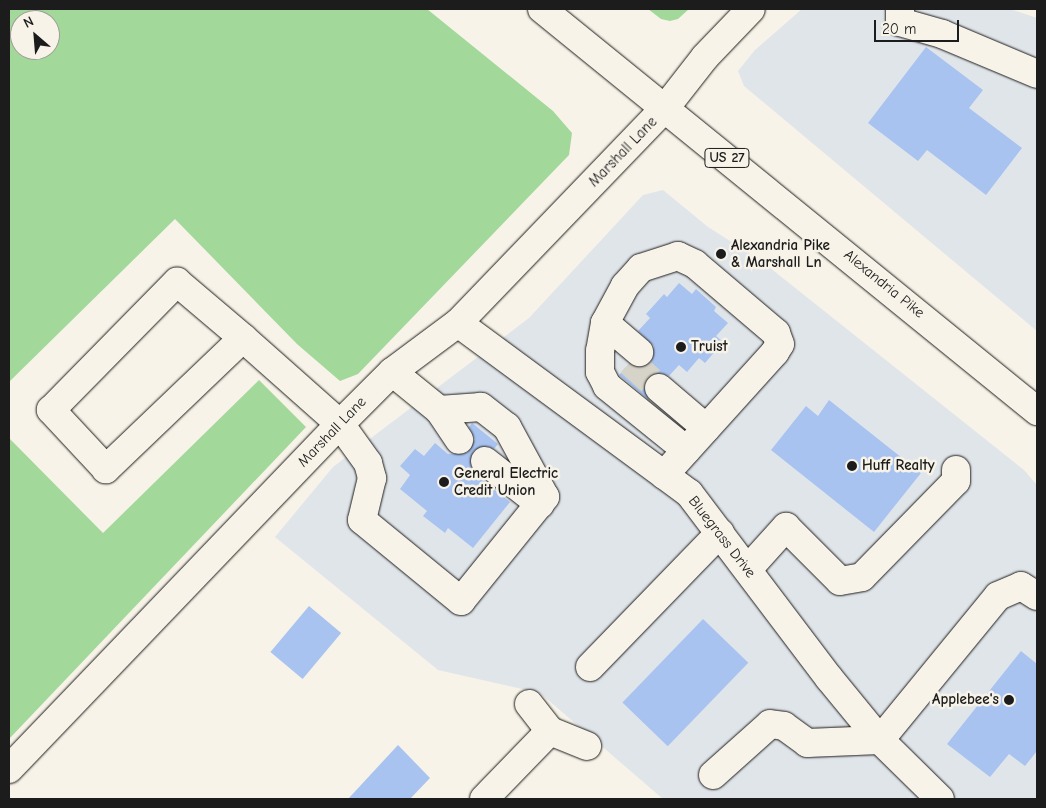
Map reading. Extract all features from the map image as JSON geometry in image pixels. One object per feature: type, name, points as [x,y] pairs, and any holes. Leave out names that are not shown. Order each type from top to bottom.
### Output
[{"type":"main road","name":"Alexandria Pike","points":[[542,9],[666,107],[1037,411]]},
{"type":"main road","name":"Marshall Lane","points":[[9,769],[392,372],[458,323],[666,107],[705,57],[751,9]]},
{"type":"main road","points":[[900,9],[900,22],[942,34],[1037,74]]},
{"type":"main road","points":[[664,475],[702,433],[780,344],[776,333],[695,264],[678,256],[641,268],[625,286],[602,337],[600,372],[607,386],[702,433]]},
{"type":"main road","points":[[243,338],[106,469],[52,410],[177,282],[243,338],[340,424],[368,463],[372,478],[362,520],[461,601],[545,497],[508,428],[481,407],[439,410]]},
{"type":"main road","name":"Bluegrass Drive","points":[[458,323],[689,493],[829,678],[880,740],[940,799]]},
{"type":"main road","points":[[602,337],[630,362]]},
{"type":"main road","points":[[392,372],[439,410],[459,440]]},
{"type":"main road","points":[[660,387],[702,433]]},
{"type":"main road","points":[[485,460],[540,504]]},
{"type":"main road","points":[[748,569],[786,528],[840,581],[862,577],[956,482],[956,470]]},
{"type":"main road","points":[[590,667],[720,533]]},
{"type":"main road","points":[[713,775],[770,724],[784,726],[807,743],[880,740],[998,596],[1021,586],[1037,596]]},
{"type":"main road","points":[[529,704],[550,731],[588,746]]},
{"type":"main road","points":[[484,799],[550,731]]},
{"type":"shaded area","points":[[802,9],[1010,9],[1037,18],[1037,331],[744,86],[738,71],[755,50]]},
{"type":"shaded area","points":[[663,190],[708,227],[760,260],[1024,470],[1037,485],[1037,799],[663,799],[540,693],[438,670],[275,537],[333,467],[529,318],[643,195]]},
{"type":"green space","points":[[9,9],[427,9],[553,111],[572,133],[569,155],[358,374],[340,381],[297,344],[175,219],[9,382]]},
{"type":"green space","points":[[648,9],[689,9],[678,19],[670,21],[661,19]]},
{"type":"green space","points":[[259,380],[306,427],[9,739],[9,438],[103,533]]},
{"type":"building","points":[[926,47],[983,90],[969,108],[1022,148],[986,195],[927,150],[918,161],[868,123]]},
{"type":"building","name":"Truist","points":[[679,283],[692,294],[696,289],[716,307],[714,311],[728,323],[716,336],[723,342],[705,363],[699,358],[687,372],[679,365],[669,376],[661,373],[647,378],[644,386],[649,400],[619,375],[629,364],[644,367],[651,362],[654,346],[638,331],[650,318],[646,314],[664,294],[667,297]]},
{"type":"building","name":"Huff Realty","points":[[829,400],[921,473],[874,532],[771,450],[806,406],[818,416]]},
{"type":"building","name":"General Electric Credit Union","points":[[472,423],[498,444],[494,449],[487,446],[473,451],[471,467],[474,474],[510,502],[473,548],[448,528],[445,533],[423,516],[427,511],[400,489],[410,475],[400,466],[415,449],[424,456],[435,443],[448,454],[467,453],[475,439],[469,427]]},
{"type":"building","points":[[309,606],[341,633],[303,679],[270,652]]},
{"type":"building","points":[[703,619],[748,663],[668,746],[622,702]]},
{"type":"building","name":"Applebee's","points":[[1021,651],[1037,664],[1037,751],[1025,766],[1009,754],[990,777],[947,744]]},
{"type":"building","points":[[398,745],[430,778],[410,799],[348,799]]},
{"type":"tunnel","points":[[630,362],[659,388]]},
{"type":"place","name":"Alexandria Pike & Marshall Ln","points":[[721,254]]},
{"type":"place","name":"Truist","points":[[681,347]]},
{"type":"place","name":"Huff Realty","points":[[852,466]]},
{"type":"place","name":"General Electric Credit Union","points":[[444,482]]},
{"type":"place","name":"Applebee's","points":[[1009,700]]}]
